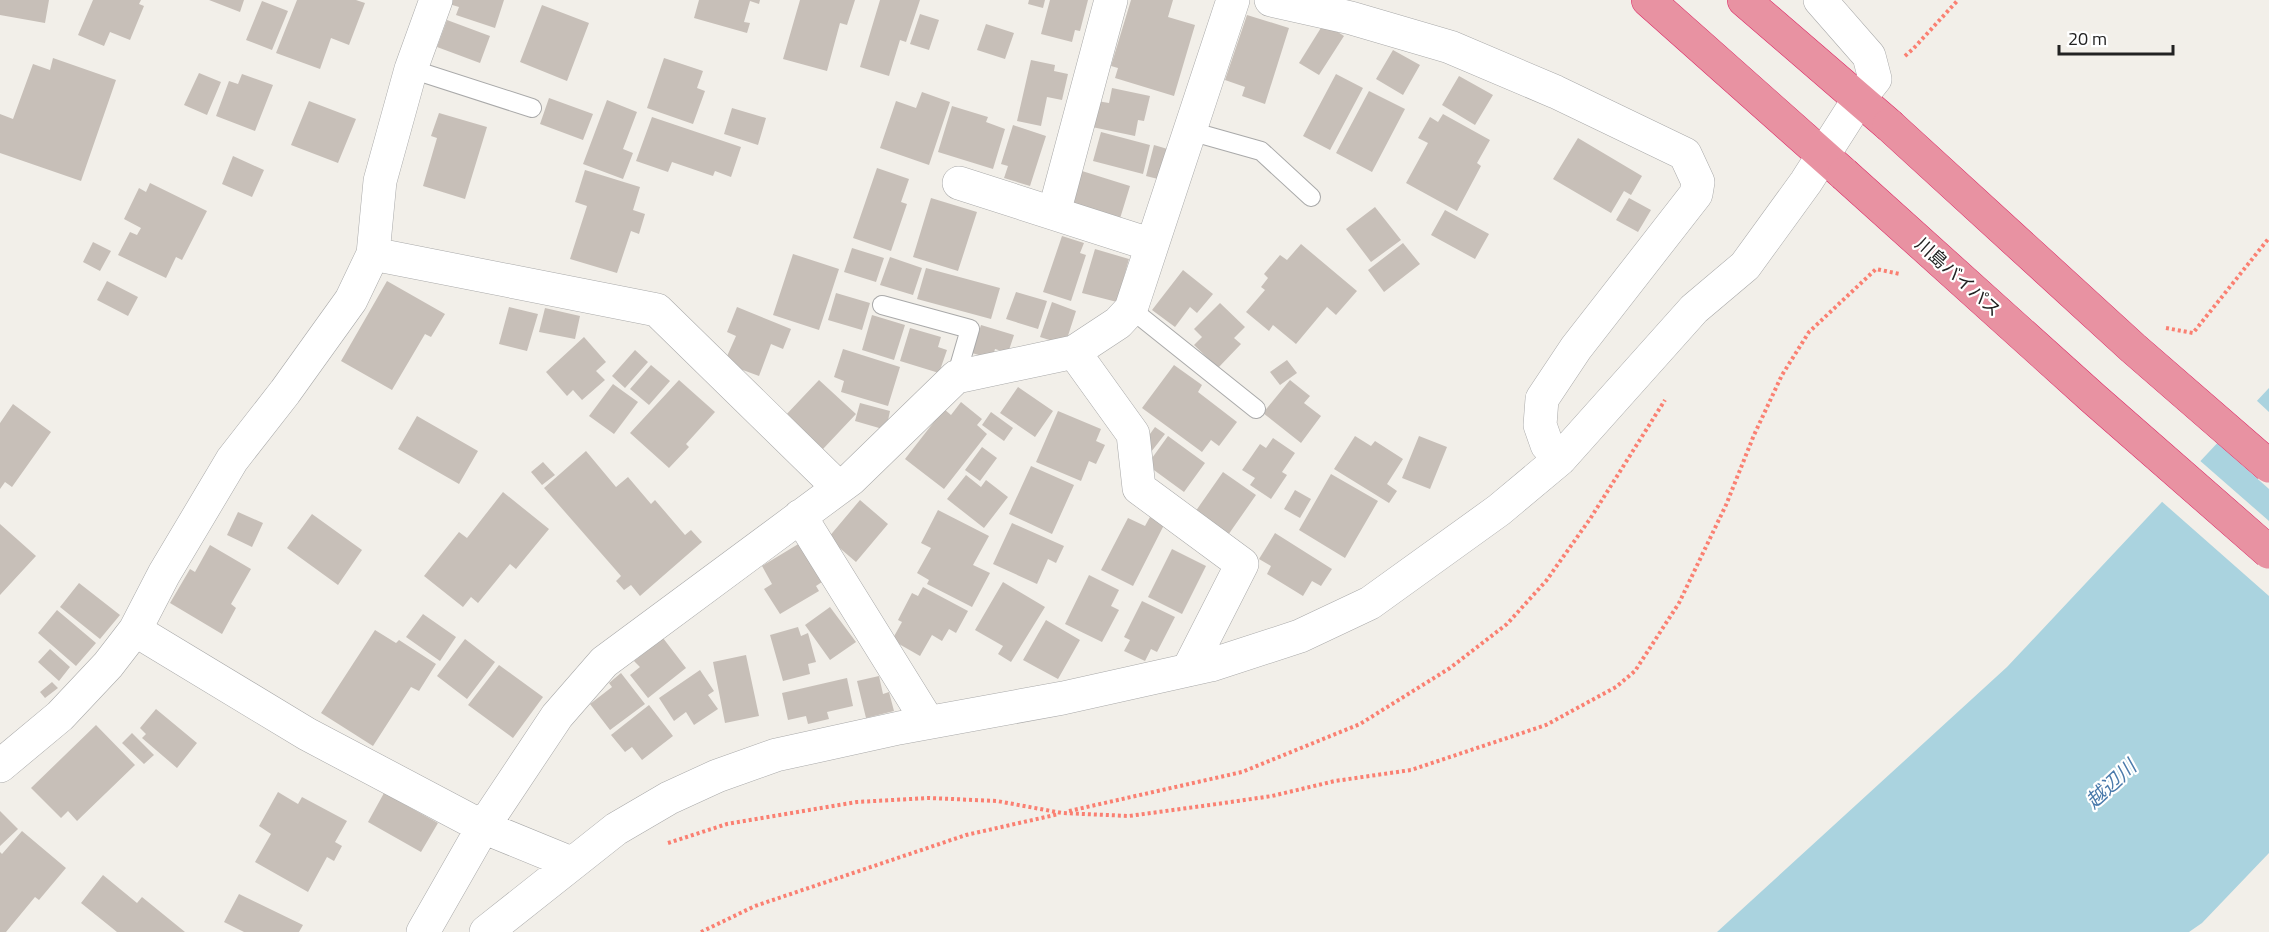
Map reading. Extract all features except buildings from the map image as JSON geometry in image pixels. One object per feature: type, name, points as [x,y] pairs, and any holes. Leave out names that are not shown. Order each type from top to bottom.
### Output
[{"type":"highway","name":"川島バイパス","points":[[1648,0],[2094,399],[2269,552]]},
{"type":"highway","points":[[1744,0],[1867,89],[1889,125],[2133,348],[2269,466]]},
{"type":"street","points":[[0,766],[60,716],[108,665],[135,630],[164,574],[232,460],[285,392],[345,308],[373,254],[380,181],[411,69],[436,0]]},
{"type":"street","points":[[1054,213],[1112,0]]},
{"type":"street","points":[[423,932],[483,827],[557,716],[604,662],[839,488],[956,377],[1074,352],[1118,323],[1131,309],[1233,0]]},
{"type":"street","points":[[1271,0],[1351,18],[1450,47],[1556,92],[1684,154],[1698,182],[1696,194],[1576,348],[1542,399],[1540,425],[1547,445],[1560,459]]},
{"type":"street","points":[[486,932],[616,829],[669,798],[717,776],[776,755],[928,722],[1063,698],[1211,665],[1300,636],[1370,603],[1499,510],[1560,459],[1694,309],[1746,266],[1806,182],[1834,164],[1867,89],[1869,56],[1820,0]]},
{"type":"street","points":[[959,183],[1152,245]]},
{"type":"street","points":[[373,254],[657,310],[839,488]]},
{"type":"street","points":[[1074,352],[1133,434],[1138,488],[1242,564],[1188,670]]},
{"type":"street","points":[[800,516],[928,722]]},
{"type":"street","points":[[135,630],[308,734],[483,827],[571,863]]},
{"type":"lane","points":[[411,69],[532,108]]},
{"type":"lane","points":[[1190,131],[1261,151],[1311,197]]},
{"type":"lane","points":[[882,305],[970,329],[956,377]]},
{"type":"lane","points":[[1131,309],[1256,410]]},
{"type":"path","points":[[1867,89],[1913,49],[1958,0]]},
{"type":"path","points":[[2157,326],[2193,333],[2269,238]]},
{"type":"path","points":[[665,844],[727,824],[857,802],[929,798],[986,801],[1062,813],[1129,816],[1218,804],[1272,796],[1335,781],[1411,770],[1546,725],[1616,687],[1635,671],[1679,603],[1726,505],[1754,435],[1782,375],[1809,332],[1876,269],[1911,276]]},
{"type":"water","name":"越辺川","points":[[2269,388],[2269,853],[2202,923],[2189,932],[1717,932],[2007,667]]},
{"type":"pier","points":[[2255,399],[2269,412],[2269,489],[2215,441]]},
{"type":"pier","points":[[2198,459],[2269,521],[2269,596],[2160,500]]}]
